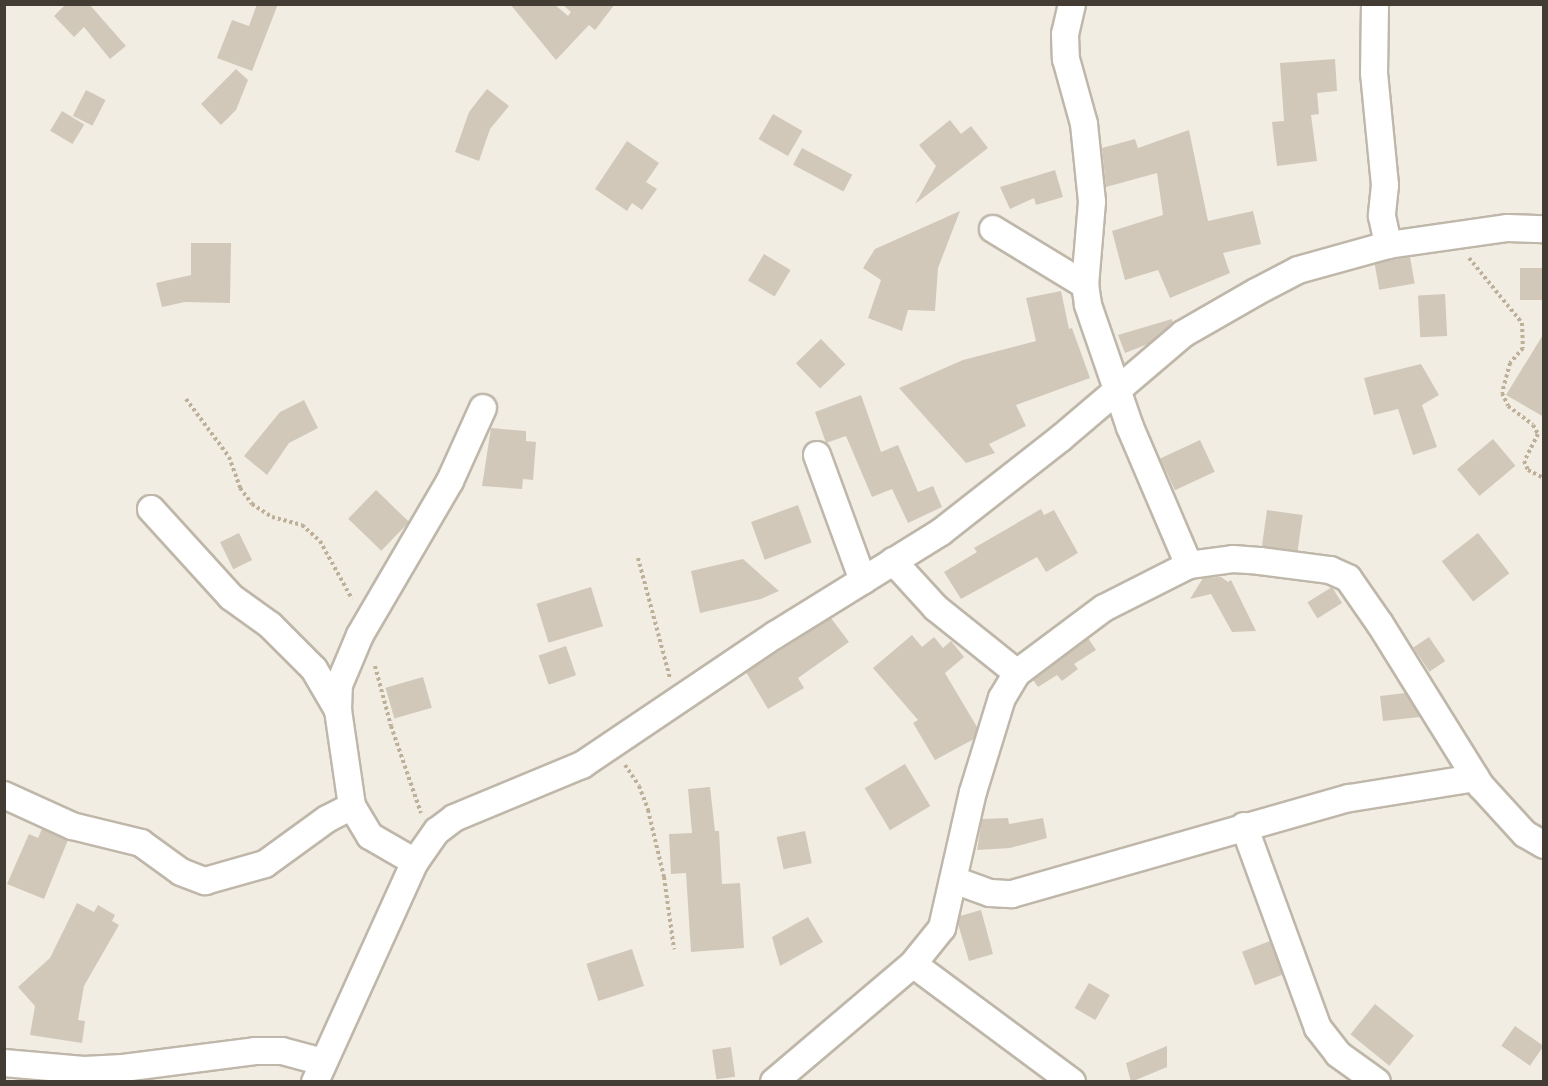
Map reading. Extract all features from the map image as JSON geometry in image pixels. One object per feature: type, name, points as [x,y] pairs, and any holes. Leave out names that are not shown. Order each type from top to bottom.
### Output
[{"type":"street","points":[[1072,4],[1065,34],[1066,59],[1084,124],[1092,202],[1084,285],[1117,390],[1189,565]]},
{"type":"street","points":[[1375,4],[1374,73],[1385,186],[1382,216],[1388,246]]},
{"type":"street","points":[[4,1063],[84,1070],[123,1068],[255,1051],[282,1051],[319,1072],[415,862],[437,831],[485,803],[560,776],[606,750],[893,561],[941,532],[1183,334],[1256,292],[1298,270],[1388,246],[1508,228],[1544,230]]},
{"type":"street","points":[[993,229],[1084,285]]},
{"type":"street","points":[[415,862],[370,836],[352,806],[338,710],[339,686],[363,630],[450,481],[483,408]]},
{"type":"street","points":[[817,455],[863,581]]},
{"type":"street","points":[[151,509],[231,597],[270,626],[314,669],[338,710]]},
{"type":"street","points":[[774,1082],[913,964],[942,928],[982,764],[1002,698],[1017,673],[1104,608],[1189,565],[1233,558],[1330,570],[1347,578],[1380,624],[1475,778],[1509,818],[1544,845]]},
{"type":"street","points":[[893,561],[936,608],[1017,673]]},
{"type":"street","points":[[954,880],[990,892],[1012,894],[1244,826],[1350,798],[1475,778]]},
{"type":"street","points":[[4,795],[72,826],[141,843],[181,872],[205,881],[265,864],[327,819],[352,806]]},
{"type":"street","points":[[1244,826],[1318,1028],[1338,1054],[1377,1082]]},
{"type":"street","points":[[913,964],[1072,1082]]},
{"type":"path","points":[[1445,239],[1473,261],[1522,323],[1523,348],[1510,363],[1502,393],[1508,406],[1533,424],[1538,434],[1524,461],[1528,470],[1544,478]]},
{"type":"path","points":[[186,399],[228,458],[240,488],[252,504],[272,517],[302,525],[320,541],[352,598],[413,796],[424,819],[437,831]]},
{"type":"path","points":[[638,558],[669,676],[682,700]]},
{"type":"path","points":[[606,750],[625,765],[639,786],[648,810],[664,877],[674,949]]},
{"type":"building","points":[[66,4],[89,4],[126,46],[110,59],[84,27],[74,37],[54,16]]},
{"type":"building","points":[[257,4],[278,4],[252,71],[217,58],[232,20],[249,26]]},
{"type":"building","points":[[510,4],[554,4],[568,16],[571,12],[562,4],[615,4],[595,30],[589,25],[556,60]]},
{"type":"building","points":[[1335,59],[1337,91],[1317,93],[1319,114],[1311,115],[1317,161],[1277,166],[1272,122],[1284,121],[1280,63]]},
{"type":"building","points":[[236,69],[248,80],[236,110],[221,125],[201,104]]},
{"type":"building","points":[[487,89],[509,106],[490,129],[479,161],[455,152],[469,112]]},
{"type":"building","points":[[86,90],[106,100],[92,126],[73,116]]},
{"type":"building","points":[[62,111],[84,124],[72,144],[50,131]]},
{"type":"building","points":[[773,114],[802,131],[788,156],[758,139]]},
{"type":"building","points":[[950,120],[961,134],[971,126],[988,148],[915,204],[936,166],[919,145]]},
{"type":"building","points":[[1189,130],[1208,221],[1253,211],[1261,244],[1223,253],[1230,273],[1170,298],[1158,270],[1125,280],[1112,231],[1163,215],[1157,173],[1106,187],[1102,148],[1135,139],[1138,148]]},
{"type":"building","points":[[627,141],[659,163],[646,182],[657,189],[642,210],[632,203],[627,211],[595,189]]},
{"type":"building","points":[[802,148],[852,175],[843,192],[793,165]]},
{"type":"building","points":[[1055,170],[1063,197],[1036,205],[1034,198],[1010,209],[1000,187]]},
{"type":"building","points":[[960,211],[938,268],[935,311],[908,310],[902,331],[868,318],[881,280],[863,268],[875,249]]},
{"type":"building","points":[[191,243],[231,243],[230,303],[185,302],[162,307],[156,283],[191,275]]},
{"type":"building","points":[[764,254],[791,270],[775,297],[748,281]]},
{"type":"building","points":[[1410,257],[1415,284],[1379,290],[1375,263]]},
{"type":"building","points":[[1520,268],[1544,268],[1544,300],[1520,300]]},
{"type":"building","points":[[1061,291],[1069,329],[1072,328],[1090,378],[1016,405],[1026,426],[989,444],[995,453],[966,463],[899,388],[963,360],[1036,341],[1026,298]]},
{"type":"building","points":[[1445,294],[1447,336],[1420,337],[1418,295]]},
{"type":"building","points":[[1172,319],[1173,323],[1148,344],[1125,353],[1118,335]]},
{"type":"building","points":[[1544,333],[1544,417],[1506,395]]},
{"type":"building","points":[[821,339],[845,364],[820,388],[796,363]]},
{"type":"building","points":[[1421,364],[1439,395],[1422,405],[1437,447],[1413,455],[1398,409],[1374,415],[1364,378]]},
{"type":"building","points":[[861,395],[881,452],[898,445],[918,492],[933,486],[942,507],[908,523],[892,489],[872,497],[846,436],[826,443],[815,412]]},
{"type":"building","points":[[304,400],[318,428],[289,443],[267,475],[244,456],[280,412]]},
{"type":"building","points":[[491,428],[526,431],[526,441],[536,442],[533,480],[523,479],[522,489],[482,486]]},
{"type":"building","points":[[1493,439],[1515,466],[1479,496],[1457,469]]},
{"type":"building","points":[[1200,440],[1215,472],[1175,490],[1160,459]]},
{"type":"building","points":[[376,490],[409,522],[381,551],[348,519]]},
{"type":"building","points":[[798,505],[812,543],[765,560],[751,522]]},
{"type":"building","points":[[1041,509],[1044,515],[1054,510],[1078,553],[1046,572],[1037,557],[961,599],[944,572],[977,552],[974,548]]},
{"type":"building","points":[[1267,510],[1303,515],[1298,552],[1262,547]]},
{"type":"building","points":[[239,533],[252,560],[233,569],[220,542]]},
{"type":"building","points":[[1478,533],[1509,573],[1473,602],[1442,561]]},
{"type":"building","points":[[743,559],[779,591],[761,599],[700,613],[691,571]]},
{"type":"building","points":[[1221,577],[1228,582],[1231,580],[1256,631],[1232,632],[1211,594],[1190,599],[1203,578]]},
{"type":"building","points":[[591,587],[603,626],[548,643],[536,604]]},
{"type":"building","points":[[1332,587],[1342,603],[1317,618],[1307,602]]},
{"type":"building","points":[[831,618],[849,642],[798,678],[804,688],[768,709],[746,672]]},
{"type":"building","points":[[912,635],[922,647],[934,637],[943,648],[951,641],[964,657],[945,673],[977,727],[974,739],[935,760],[913,723],[918,720],[873,668]]},
{"type":"building","points":[[1429,637],[1445,661],[1429,672],[1413,648]]},
{"type":"building","points":[[1088,638],[1096,650],[1074,664],[1078,669],[1062,681],[1057,675],[1038,687],[1033,680]]},
{"type":"building","points":[[566,646],[576,675],[549,685],[539,655]]},
{"type":"building","points":[[423,677],[432,708],[394,719],[386,688]]},
{"type":"building","points":[[1405,693],[1420,717],[1383,721],[1380,696]]},
{"type":"building","points":[[905,764],[930,806],[890,830],[865,788]]},
{"type":"building","points":[[710,787],[715,831],[719,831],[722,884],[740,883],[744,948],[691,952],[686,873],[671,874],[669,834],[692,833],[688,789]]},
{"type":"building","points":[[1008,818],[1009,824],[1043,818],[1047,838],[1010,848],[977,850],[982,819]]},
{"type":"building","points":[[42,829],[68,840],[44,899],[7,884],[29,834],[38,838]]},
{"type":"building","points":[[805,831],[812,863],[783,869],[777,837]]},
{"type":"building","points":[[77,903],[94,912],[98,905],[115,915],[112,921],[119,925],[84,986],[78,1020],[85,1021],[82,1043],[30,1035],[35,1006],[18,987],[50,958]]},
{"type":"building","points":[[981,910],[993,954],[969,961],[958,924],[960,916]]},
{"type":"building","points":[[808,917],[823,942],[780,966],[772,937]]},
{"type":"building","points":[[1270,941],[1283,975],[1255,985],[1242,952]]},
{"type":"building","points":[[632,949],[644,986],[598,1001],[586,964]]},
{"type":"building","points":[[1089,983],[1110,995],[1095,1020],[1074,1008]]},
{"type":"building","points":[[1375,1004],[1414,1035],[1389,1066],[1350,1034]]},
{"type":"building","points":[[1515,1026],[1544,1046],[1530,1066],[1501,1046]]},
{"type":"building","points":[[1167,1046],[1167,1067],[1131,1082],[1126,1063]]},
{"type":"building","points":[[731,1047],[735,1077],[716,1079],[712,1050]]}]
